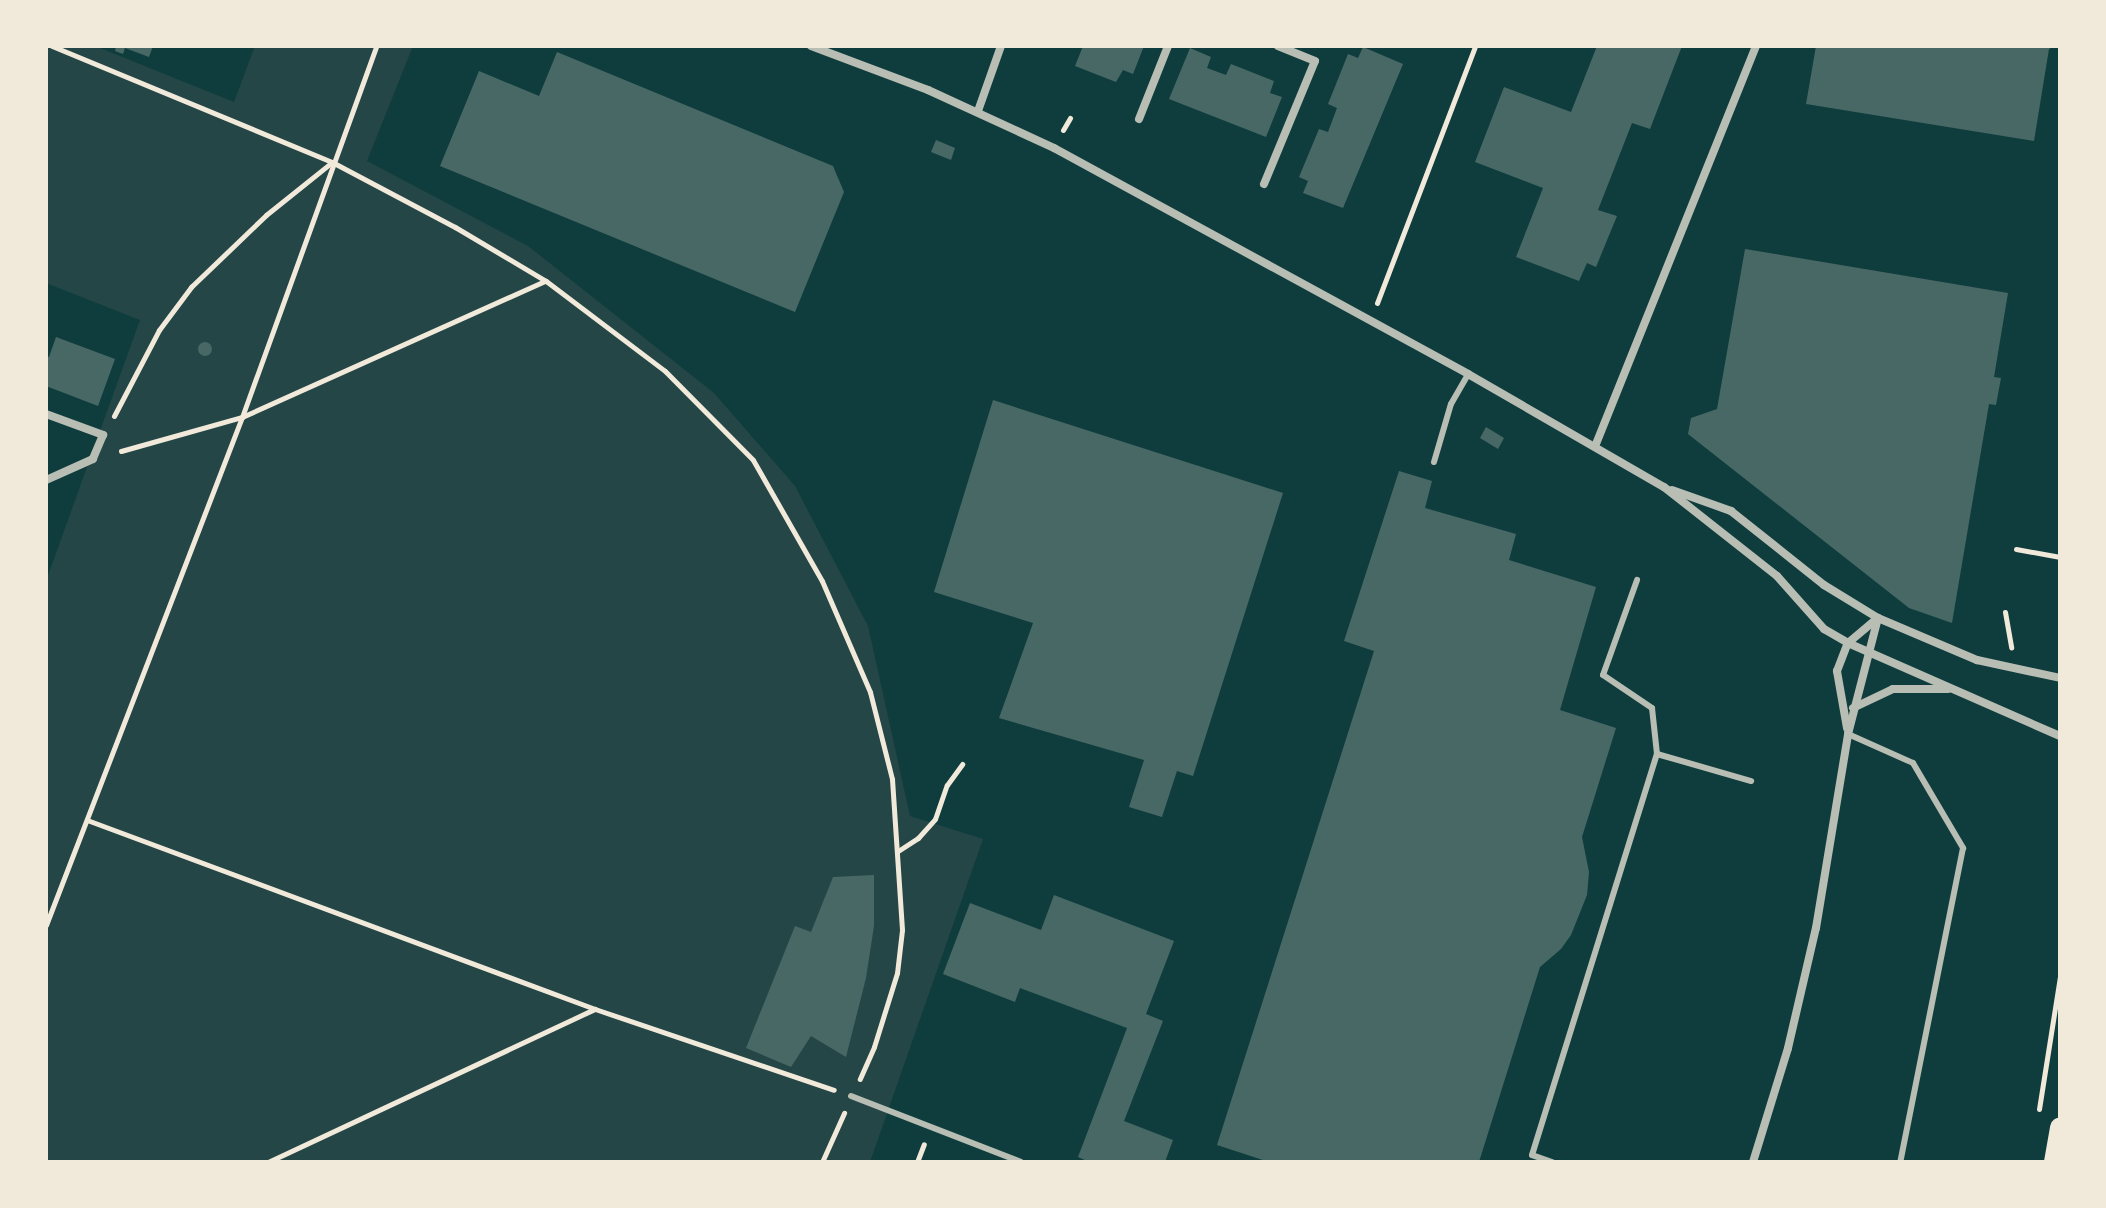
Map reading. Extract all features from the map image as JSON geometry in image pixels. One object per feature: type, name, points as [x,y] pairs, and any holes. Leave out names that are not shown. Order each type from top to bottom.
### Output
[{"type":"main road","points":[[2054,1162],[2060,1128]]},
{"type":"street","points":[[811,46],[978,111],[1054,148],[1596,444],[1664,487],[1777,576],[1824,629],[1848,643],[2060,736]]},
{"type":"street","points":[[978,111],[1001,46]]},
{"type":"street","points":[[1139,119],[1168,46]]},
{"type":"street","points":[[1264,184],[1315,61],[1278,46]]},
{"type":"street","points":[[1596,444],[1756,46]]},
{"type":"street","points":[[46,414],[103,435],[93,459],[46,480]]},
{"type":"street","points":[[1664,487],[1731,511],[1824,585],[1878,618],[1977,660],[2060,678]]},
{"type":"street","points":[[1848,734],[1837,671],[1848,643],[1878,618]]},
{"type":"street","points":[[1753,1162],[1788,1048],[1816,928],[1853,708],[1878,618]]},
{"type":"street","points":[[1853,708],[1893,689],[1954,689]]},
{"type":"lane","points":[[1434,462],[1451,404],[1468,374]]},
{"type":"lane","points":[[1552,1162],[1531,1159],[1657,754],[1652,708],[1603,675],[1637,580]]},
{"type":"lane","points":[[1848,734],[1913,763],[1963,848],[1900,1162]]},
{"type":"lane","points":[[1657,754],[1751,781]]},
{"type":"lane","points":[[851,1096],[1021,1162]]},
{"type":"path","points":[[52,46],[332,162],[455,227],[546,281],[665,371],[753,460],[822,581],[870,692],[892,779],[902,930],[897,973],[874,1047],[822,1162]]},
{"type":"path","points":[[46,925],[242,417],[376,46]]},
{"type":"path","points":[[1370,320],[1475,46]]},
{"type":"path","points":[[103,435],[159,330],[191,287],[266,215],[332,162]]},
{"type":"path","points":[[93,459],[242,417],[546,281]]},
{"type":"path","points":[[2016,549],[2060,557]]},
{"type":"path","points":[[2005,612],[2012,652]]},
{"type":"path","points":[[898,851],[918,838],[935,819],[947,785],[962,764]]},
{"type":"path","points":[[87,820],[595,1009],[851,1096]]},
{"type":"path","points":[[2037,1122],[2060,976]]},
{"type":"path","points":[[268,1162],[595,1009]]},
{"type":"shaded area","points":[[46,46],[95,46],[234,102],[255,46],[413,46],[367,161],[528,246],[714,393],[795,486],[868,626],[910,816],[983,839],[870,1162],[46,1162],[46,581],[140,320],[46,283]]},
{"type":"building","points":[[116,46],[153,46],[149,57],[125,48],[123,54],[115,51]]},
{"type":"building","points":[[1083,46],[1144,46],[1133,74],[1123,70],[1116,82],[1075,66]]},
{"type":"building","points":[[1597,46],[1682,46],[1650,129],[1632,123],[1598,210],[1617,216],[1596,267],[1587,263],[1579,281],[1516,257],[1543,188],[1475,162],[1504,87],[1571,112]]},
{"type":"building","points":[[1816,46],[2054,46],[2049,49],[2034,141],[1806,104]]},
{"type":"building","points":[[1363,47],[1403,64],[1343,208],[1303,193],[1308,181],[1299,177],[1319,129],[1328,132],[1337,108],[1328,104],[1348,54],[1358,58]]},
{"type":"building","points":[[1190,48],[1211,57],[1207,68],[1226,75],[1231,64],[1274,81],[1270,93],[1282,97],[1266,137],[1169,99]]},
{"type":"building","points":[[557,52],[833,166],[844,192],[795,312],[440,166],[479,71],[539,96]]},
{"type":"building","points":[[936,140],[955,148],[951,160],[931,152]]},
{"type":"building","points":[[1745,249],[2008,293],[1994,377],[2001,378],[1996,405],[1989,404],[1952,623],[1909,608],[1688,434],[1691,418],[1717,409]]},
{"type":"building","points":[[56,337],[115,359],[98,406],[46,386],[46,356],[49,357]]},
{"type":"building","points":[[205,342],[212,349],[205,356],[198,349]]},
{"type":"building","points":[[993,400],[1283,493],[1193,776],[1177,771],[1162,817],[1129,807],[1144,760],[999,718],[1033,623],[934,592]]},
{"type":"building","points":[[1486,427],[1504,438],[1498,449],[1480,438]]},
{"type":"building","points":[[1399,471],[1432,481],[1425,508],[1516,534],[1509,560],[1596,587],[1560,710],[1616,728],[1582,837],[1589,872],[1587,895],[1571,935],[1561,949],[1540,967],[1479,1162],[1269,1162],[1217,1145],[1374,651],[1344,641]]},
{"type":"building","points":[[874,875],[874,926],[866,978],[846,1057],[811,1036],[791,1067],[746,1048],[795,926],[811,932],[833,877]]},
{"type":"building","points":[[1054,895],[1174,941],[1146,1014],[1163,1021],[1124,1121],[1173,1140],[1165,1162],[1089,1162],[1078,1157],[1127,1028],[1020,988],[1015,1002],[943,974],[970,903],[1041,930]]}]
